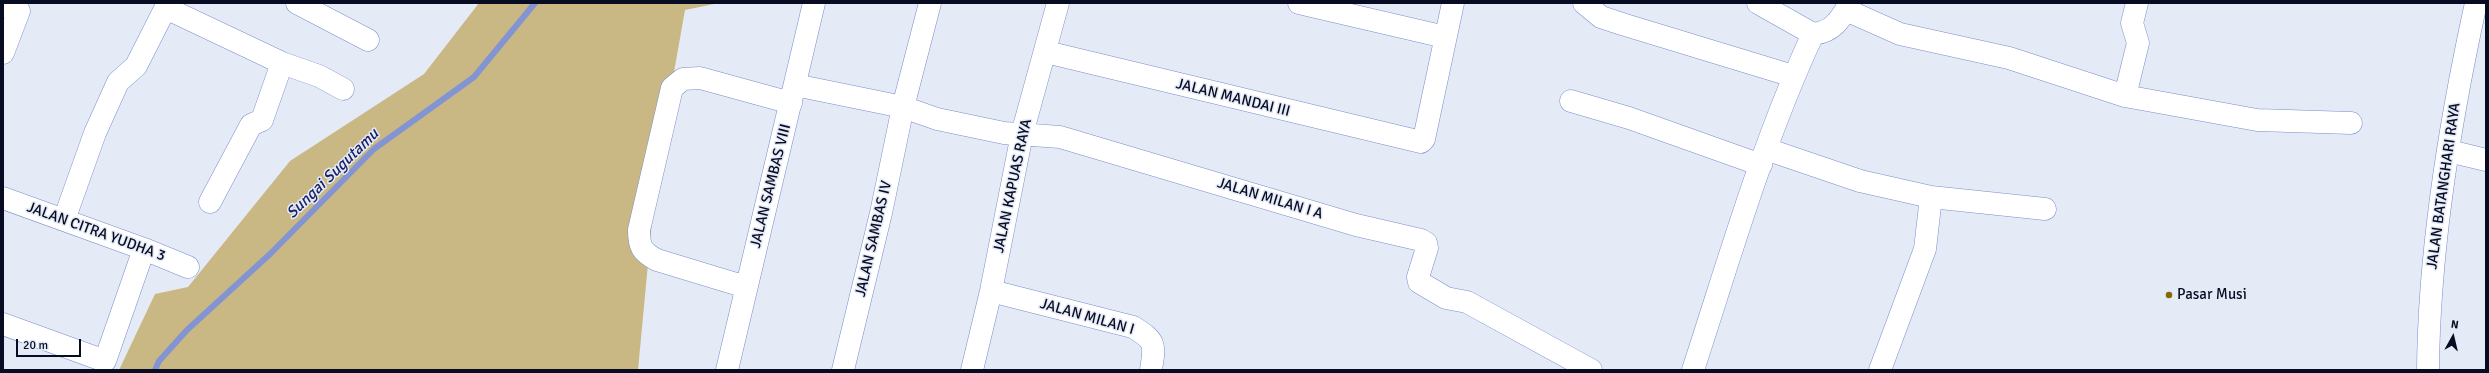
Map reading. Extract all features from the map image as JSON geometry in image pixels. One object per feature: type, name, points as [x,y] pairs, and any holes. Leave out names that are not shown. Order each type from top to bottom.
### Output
[{"type":"street","points":[[297,3],[368,40]]},
{"type":"street","name":"JALAN SAMBAS VIII","points":[[727,370],[814,3]]},
{"type":"street","name":"JALAN SAMBAS IV","points":[[843,370],[881,213],[903,107],[930,3]]},
{"type":"street","name":"JALAN KAPUAS RAYA","points":[[972,370],[991,291],[1022,134],[1046,52],[1058,3]]},
{"type":"street","points":[[1299,3],[1444,37],[1453,3]]},
{"type":"street","points":[[1584,3],[1601,17],[1793,76]]},
{"type":"street","points":[[1758,3],[1813,34],[1825,33],[1832,29],[1848,7],[1900,34],[2009,58],[2125,96],[2257,120],[2351,123]]},
{"type":"street","points":[[2125,96],[2138,43],[2132,23],[2137,3]]},
{"type":"street","name":"JALAN BATANGHARI RAYA","points":[[2428,370],[2429,295],[2456,97],[2476,3]]},
{"type":"street","points":[[64,220],[95,133],[118,82],[136,66],[167,5],[282,63],[319,76],[343,88]]},
{"type":"street","points":[[3,6],[19,11],[3,53]]},
{"type":"street","points":[[1693,370],[1764,157],[1793,76],[1813,34]]},
{"type":"street","name":"JALAN MANDAI III","points":[[1046,52],[1421,142],[1424,139],[1444,37]]},
{"type":"street","points":[[210,202],[251,125],[262,120],[282,63]]},
{"type":"street","points":[[746,287],[657,260],[644,253],[639,245],[639,230],[672,88],[683,79],[700,78],[793,94],[903,107],[937,119],[1004,133],[1022,134]]},
{"type":"street","points":[[1571,100],[1764,157],[1860,181],[1931,197],[2044,209]]},
{"type":"street","name":"JALAN MILAN I A","points":[[1022,134],[1060,137],[1356,225],[1426,242],[1427,248],[1418,277],[1419,282],[1446,298],[1467,302],[1591,370]]},
{"type":"street","points":[[2449,151],[2486,160]]},
{"type":"street","points":[[1880,370],[1926,249],[1931,197]]},
{"type":"street","name":"JALAN CITRA YUDHA 3","points":[[3,198],[144,248],[188,267]]},
{"type":"street","points":[[3,324],[104,361],[144,248]]},
{"type":"street","name":"JALAN MILAN I","points":[[991,291],[1133,327],[1150,337],[1154,348],[1151,370]]},
{"type":"shaded area","points":[[479,3],[719,3],[685,10],[657,168],[638,370],[119,370],[155,294],[188,287],[290,161],[424,74]]},
{"type":"waterway","name":"Sungai Sugutamu","points":[[155,370],[159,361],[187,330],[270,254],[374,149],[474,77],[535,3]]},
{"type":"place","name":"Pasar Musi","points":[[2169,295]]}]
